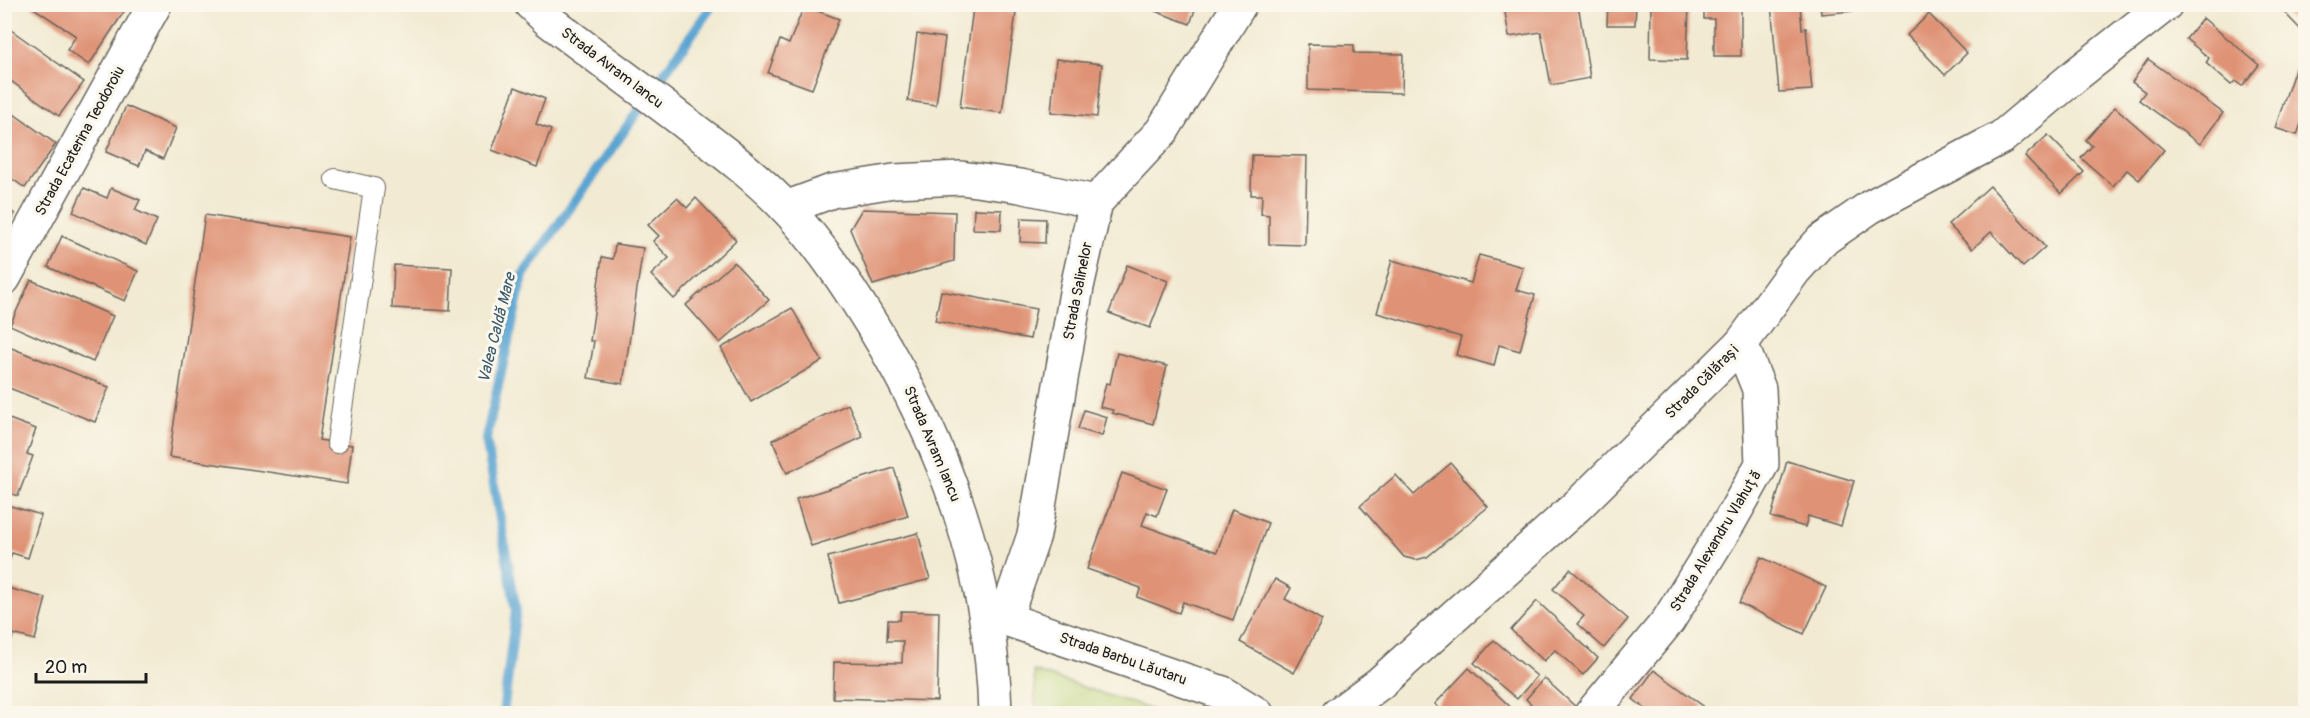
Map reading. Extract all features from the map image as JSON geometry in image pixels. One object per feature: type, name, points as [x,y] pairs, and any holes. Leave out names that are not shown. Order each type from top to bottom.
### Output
[{"type":"street","name":"Strada Ecaterina Teodoroiu","points":[[4,278],[155,4]]},
{"type":"street","points":[[786,208],[832,191],[894,181],[961,178],[1020,186],[1096,202],[1162,131],[1240,4]]},
{"type":"street","points":[[2077,74],[2071,66],[2076,56],[2126,13],[2131,4]]},
{"type":"street","name":"Strada Călărași","points":[[1338,714],[1380,683],[1578,505],[1741,344],[1794,271],[1821,241],[1870,207],[2002,137],[2166,4]]},
{"type":"street","name":"Strada Avram Iancu","points":[[534,10],[708,140],[751,175],[786,208],[855,297],[900,370],[930,432],[961,512],[995,615],[995,714]]},
{"type":"street","name":"Strada Salinelor","points":[[995,615],[1034,535],[1077,287],[1096,202]]},
{"type":"street","name":"Strada Alexandru Vlahuță","points":[[1591,714],[1668,621],[1762,464],[1759,389],[1741,344]]},
{"type":"street","name":"Strada Barbu Lăutaru","points":[[995,615],[1222,693],[1257,714]]},
{"type":"lane","points":[[335,179],[374,188],[337,442]]},
{"type":"green space","points":[[1034,671],[1162,713],[1036,713]]},
{"type":"building","points":[[33,4],[129,4],[89,65],[67,50],[76,36],[32,7]]},
{"type":"building","points":[[1136,4],[1197,4],[1190,24]]},
{"type":"building","points":[[1578,4],[1590,78],[1551,85],[1541,32],[1509,37],[1504,6]]},
{"type":"building","points":[[1608,4],[1636,4],[1635,25],[1607,25]]},
{"type":"building","points":[[1651,4],[1689,4],[1687,60],[1650,59]]},
{"type":"building","points":[[1704,4],[1741,4],[1741,56],[1714,56],[1714,19],[1704,19]]},
{"type":"building","points":[[1771,4],[1800,4],[1802,29],[1806,28],[1812,90],[1779,92]]},
{"type":"building","points":[[1820,4],[1874,4],[1874,9],[1821,14]]},
{"type":"building","points":[[2286,4],[2306,4],[2306,27],[2302,31],[2281,9]]},
{"type":"building","points":[[804,6],[839,19],[812,89],[768,73],[780,40],[789,44]]},
{"type":"building","points":[[973,8],[1016,13],[1002,113],[960,107]]},
{"type":"building","points":[[1929,14],[1967,53],[1945,75],[1907,35]]},
{"type":"building","points":[[2203,18],[2259,65],[2242,86],[2235,81],[2231,85],[2206,63],[2209,58],[2186,39]]},
{"type":"building","points":[[4,25],[84,82],[59,116],[4,76]]},
{"type":"building","points":[[917,34],[945,38],[936,105],[908,101]]},
{"type":"building","points":[[1308,44],[1354,45],[1354,53],[1403,54],[1402,93],[1308,90]]},
{"type":"building","points":[[1056,59],[1102,64],[1097,117],[1051,112]]},
{"type":"building","points":[[2148,59],[2223,113],[2200,144],[2139,100],[2145,92],[2132,82]]},
{"type":"building","points":[[2295,69],[2306,73],[2306,122],[2302,121],[2297,135],[2275,128]]},
{"type":"building","points":[[515,87],[545,99],[536,124],[551,130],[537,167],[492,150]]},
{"type":"building","points":[[126,106],[176,128],[163,159],[145,151],[139,166],[106,152]]},
{"type":"building","points":[[4,107],[56,144],[25,188],[4,173]]},
{"type":"building","points":[[2115,107],[2164,150],[2139,180],[2127,170],[2113,186],[2081,158],[2092,146],[2086,140]]},
{"type":"building","points":[[2048,135],[2084,172],[2061,194],[2025,156]]},
{"type":"building","points":[[1252,155],[1307,156],[1305,245],[1269,244],[1269,215],[1261,214],[1262,195],[1251,195]]},
{"type":"building","points":[[1990,186],[2045,247],[2023,267],[1991,232],[1972,249],[1948,224]]},
{"type":"building","points":[[84,188],[107,198],[111,188],[140,200],[135,210],[157,220],[146,245],[73,212]]},
{"type":"building","points":[[677,198],[687,208],[696,198],[736,240],[674,299],[651,275],[669,258],[653,241],[659,236],[648,225]]},
{"type":"building","points":[[4,207],[15,214],[4,228]]},
{"type":"building","points":[[862,209],[955,212],[954,261],[873,285],[850,229]]},
{"type":"building","points":[[974,209],[1002,210],[1001,230],[973,229]]},
{"type":"building","points":[[205,215],[350,237],[319,440],[352,445],[347,484],[169,457]]},
{"type":"building","points":[[1021,218],[1046,219],[1045,243],[1020,242]]},
{"type":"building","points":[[62,236],[138,271],[125,301],[48,267]]},
{"type":"building","points":[[615,244],[643,248],[623,384],[588,378],[594,341],[590,341],[602,257],[613,259]]},
{"type":"building","points":[[1479,255],[1523,267],[1516,290],[1535,295],[1520,351],[1499,345],[1494,366],[1456,355],[1461,337],[1377,313],[1392,260],[1471,283]]},
{"type":"building","points":[[734,262],[769,300],[720,343],[686,305]]},
{"type":"building","points":[[394,265],[452,268],[450,311],[392,308]]},
{"type":"building","points":[[1127,265],[1168,281],[1150,328],[1109,313]]},
{"type":"building","points":[[31,280],[113,316],[93,362],[10,325]]},
{"type":"building","points":[[941,291],[1036,309],[1030,339],[935,321]]},
{"type":"building","points":[[792,308],[822,361],[751,402],[721,348]]},
{"type":"building","points":[[4,345],[109,387],[95,422],[4,386]]},
{"type":"building","points":[[1117,353],[1167,366],[1153,424],[1112,413],[1113,410],[1100,407],[1106,383],[1110,384]]},
{"type":"building","points":[[848,404],[863,437],[787,473],[772,440]]},
{"type":"building","points":[[1084,410],[1107,417],[1102,436],[1078,429]]},
{"type":"building","points":[[4,417],[36,429],[27,454],[33,456],[18,496],[4,491]]},
{"type":"building","points":[[1787,461],[1854,481],[1841,526],[1808,516],[1805,527],[1771,517]]},
{"type":"building","points":[[1451,463],[1488,507],[1427,557],[1416,560],[1404,557],[1360,506],[1396,475],[1414,495]]},
{"type":"building","points":[[894,468],[908,516],[811,546],[796,499]]},
{"type":"building","points":[[1122,473],[1167,489],[1157,516],[1147,512],[1142,525],[1217,552],[1232,509],[1268,523],[1233,620],[1183,602],[1179,613],[1137,597],[1141,588],[1087,569]]},
{"type":"building","points":[[4,504],[41,515],[28,558],[12,553],[8,565],[4,564]]},
{"type":"building","points":[[918,533],[930,579],[839,603],[828,557]]},
{"type":"building","points":[[1761,557],[1826,587],[1804,634],[1739,603]]},
{"type":"building","points":[[1570,569],[1628,619],[1604,648],[1577,624],[1584,616],[1553,589]]},
{"type":"building","points":[[1275,579],[1291,588],[1285,599],[1322,620],[1294,673],[1240,642]]},
{"type":"building","points":[[4,587],[46,598],[35,640],[13,634],[12,639],[4,637]]},
{"type":"building","points":[[1537,601],[1598,658],[1583,675],[1555,650],[1544,661],[1511,630]]},
{"type":"building","points":[[901,611],[939,612],[937,701],[833,698],[834,662],[902,663],[903,641],[887,641],[888,620],[900,620]]},
{"type":"building","points":[[1494,640],[1537,676],[1517,699],[1474,663]]},
{"type":"building","points":[[1469,668],[1518,714],[1445,714],[1435,704]]},
{"type":"building","points":[[1654,670],[1703,706],[1698,714],[1652,714],[1633,699]]},
{"type":"building","points":[[1544,678],[1577,708],[1572,714],[1530,714],[1535,708],[1526,699]]},
{"type":"waterway","name":"Valea Caldă Mare","points":[[503,714],[516,610],[486,439],[523,275],[713,4]]}]
